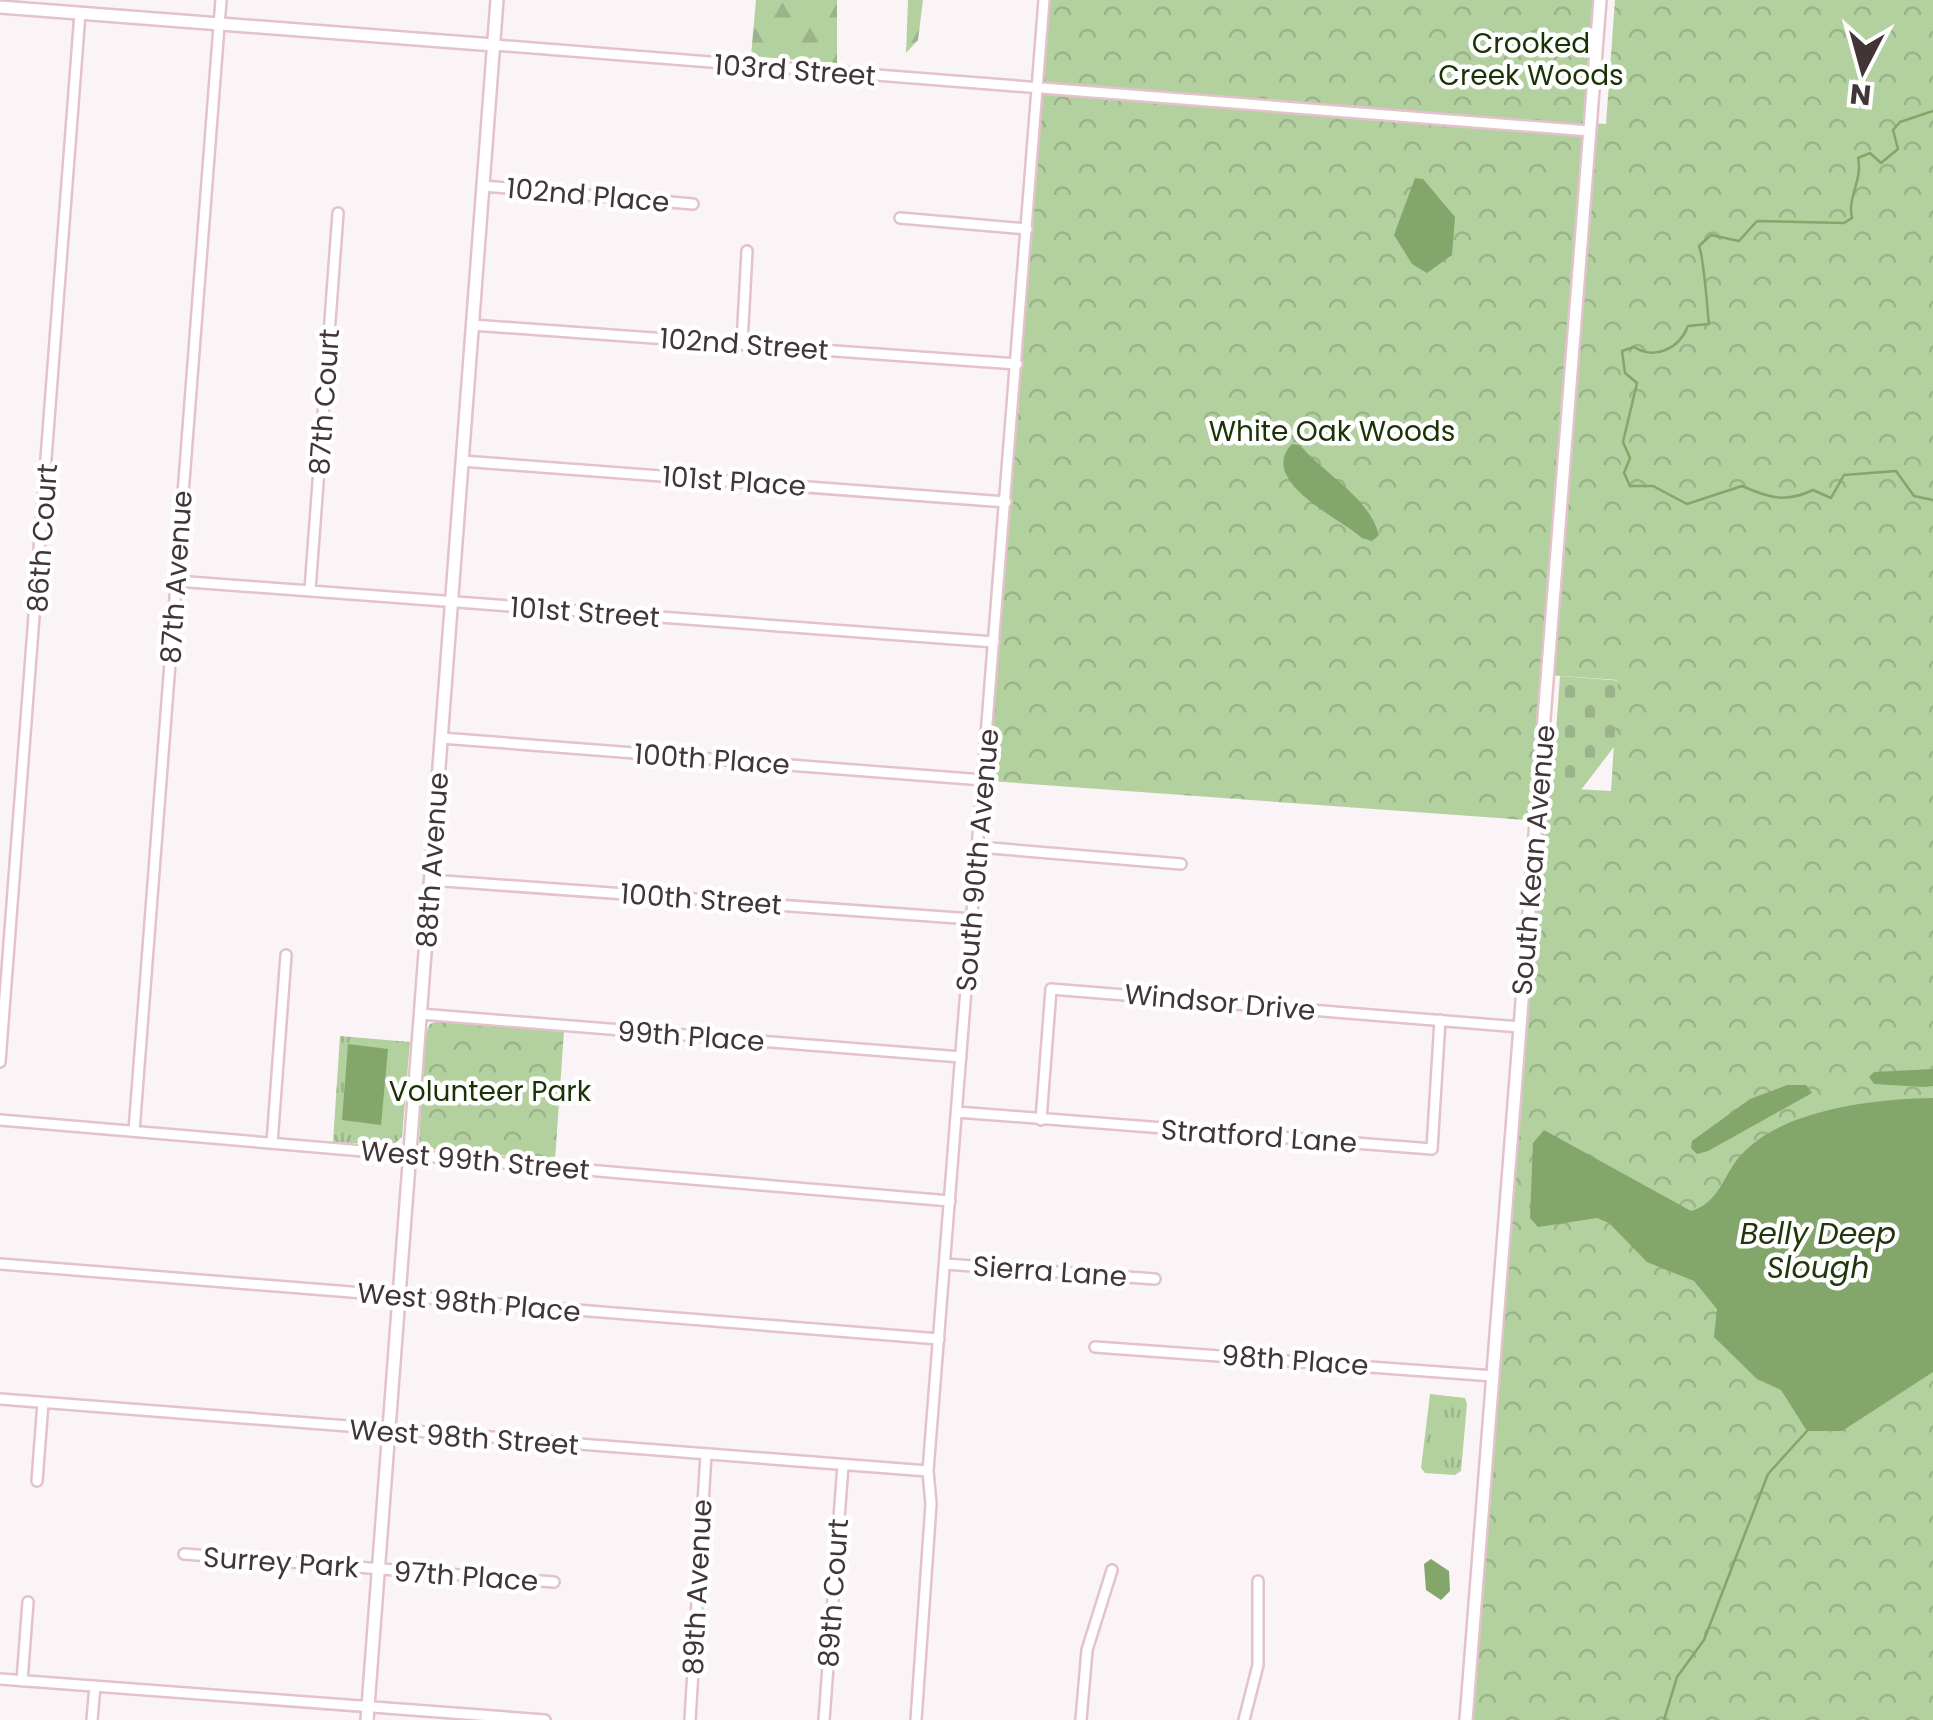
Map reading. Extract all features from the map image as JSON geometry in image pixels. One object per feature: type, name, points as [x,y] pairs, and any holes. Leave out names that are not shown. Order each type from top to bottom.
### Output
[{"type":"street","name":"87th Avenue","points":[[134,1132],[221,0]]},
{"type":"street","name":"88th Avenue","points":[[367,1713],[497,0]]},
{"type":"street","name":"South 90th Avenue","points":[[916,1720],[931,1504],[928,1470],[1044,0]]},
{"type":"street","name":"South Kean Avenue","points":[[1466,1720],[1600,0]]},
{"type":"street","name":"103rd Street","points":[[0,7],[1590,131]]},
{"type":"street","name":"86th Court","points":[[0,1062],[80,13]]},
{"type":"street","name":"102nd Place","points":[[483,186],[692,204]]},
{"type":"street","name":"87th Court","points":[[310,590],[338,213]]},
{"type":"street","points":[[900,218],[1027,230]]},
{"type":"street","points":[[742,343],[746,251]]},
{"type":"street","name":"102nd Street","points":[[472,325],[1016,364]]},
{"type":"street","name":"101st Place","points":[[462,460],[1006,502]]},
{"type":"street","name":"101st Street","points":[[176,580],[994,642]]},
{"type":"street","name":"100th Place","points":[[441,738],[984,780]]},
{"type":"street","points":[[978,847],[1181,864]]},
{"type":"street","name":"100th Street","points":[[430,880],[972,919]]},
{"type":"street","points":[[272,1143],[286,955]]},
{"type":"street","name":"Windsor Drive","points":[[1041,1120],[1052,989],[1520,1027]]},
{"type":"street","name":"99th Place","points":[[420,1014],[961,1057]]},
{"type":"street","name":"Stratford Lane","points":[[957,1112],[1432,1149],[1440,1020]]},
{"type":"street","name":"West 99th Street","points":[[0,1120],[950,1201]]},
{"type":"street","name":"West 98th Place","points":[[0,1264],[939,1339]]},
{"type":"street","name":"Sierra Lane","points":[[945,1264],[1154,1279]]},
{"type":"street","name":"98th Place","points":[[1096,1347],[1494,1376]]},
{"type":"street","name":"West 98th Street","points":[[0,1399],[928,1470]]},
{"type":"street","points":[[37,1481],[43,1403]]},
{"type":"street","name":"89th Avenue","points":[[690,1720],[706,1454]]},
{"type":"street","name":"89th Court","points":[[824,1720],[843,1465]]},
{"type":"street","name":"Surrey Park","points":[[184,1554],[378,1570]]},
{"type":"street","name":"97th Place","points":[[378,1570],[554,1582]]},
{"type":"street","points":[[1081,1720],[1087,1650],[1112,1570]]},
{"type":"street","points":[[1244,1720],[1258,1665],[1258,1581]]},
{"type":"street","points":[[22,1681],[28,1602]]},
{"type":"street","points":[[0,1679],[367,1713],[545,1720]]},
{"type":"street","points":[[92,1720],[95,1686]]},
{"type":"green space","points":[[756,0],[837,0],[837,63],[751,56]]},
{"type":"green space","points":[[908,0],[923,0],[918,40],[906,53]]},
{"type":"green space","name":"White Oak Woods","points":[[1039,0],[1600,0],[1592,123],[1606,124],[1615,0],[1933,0],[1933,1720],[1466,1720],[1539,821],[990,781],[1000,591],[998,563]],"holes":[[[1548,675],[1618,680],[1611,791],[1539,787]]]},
{"type":"green space","points":[[1560,676],[1662,684],[1581,790],[1552,788]]},
{"type":"green space","name":"Volunteer Park","points":[[439,1021],[564,1031],[555,1160],[419,1148],[424,1037],[430,1024]]},
{"type":"green space","points":[[340,1036],[410,1042],[402,1137],[393,1145],[333,1142]]},
{"type":"green space","points":[[1430,1394],[1465,1398],[1467,1404],[1461,1471],[1455,1475],[1425,1473],[1421,1468]]},
{"type":"water","points":[[1415,178],[1423,179],[1455,217],[1452,255],[1427,273],[1412,264],[1394,235]]},
{"type":"water","points":[[1292,444],[1300,445],[1356,497],[1379,535],[1372,541],[1362,538],[1293,485],[1285,472],[1284,458]]},
{"type":"water","points":[[348,1044],[388,1049],[381,1125],[342,1120]]},
{"type":"water","points":[[1933,1069],[1933,1086],[1925,1087],[1874,1084],[1869,1077],[1874,1072]]},
{"type":"water","points":[[1787,1085],[1806,1085],[1812,1093],[1708,1151],[1697,1154],[1691,1148],[1692,1141],[1750,1099]]},
{"type":"water","name":"Belly Deep Slough","points":[[1933,1098],[1933,1372],[1842,1431],[1807,1431],[1781,1390],[1757,1379],[1714,1337],[1717,1309],[1694,1281],[1647,1262],[1609,1223],[1597,1218],[1538,1227],[1530,1218],[1533,1143],[1544,1130],[1691,1211],[1709,1202],[1742,1154],[1781,1126],[1858,1104]]},
{"type":"water","points":[[1431,1559],[1449,1571],[1450,1591],[1441,1600],[1426,1590],[1424,1564]]},
{"type":"waterway","points":[[1933,111],[1900,122],[1893,130],[1898,149],[1881,163],[1870,153],[1858,158],[1852,218],[1844,223],[1757,221],[1739,241],[1711,235],[1699,246],[1709,324],[1688,326],[1679,341],[1666,350],[1650,352],[1634,347],[1622,351],[1625,373],[1637,383],[1623,442],[1630,458],[1624,473],[1630,486],[1653,486],[1687,504],[1742,486],[1778,497],[1794,497],[1813,490],[1831,498],[1844,475],[1896,471],[1914,496],[1933,500]]},
{"type":"waterway","points":[[1664,1720],[1677,1677],[1704,1640],[1768,1474],[1807,1431]]},
{"type":"park label","name":"Crooked Creek Woods","points":[[1531,59]]}]
